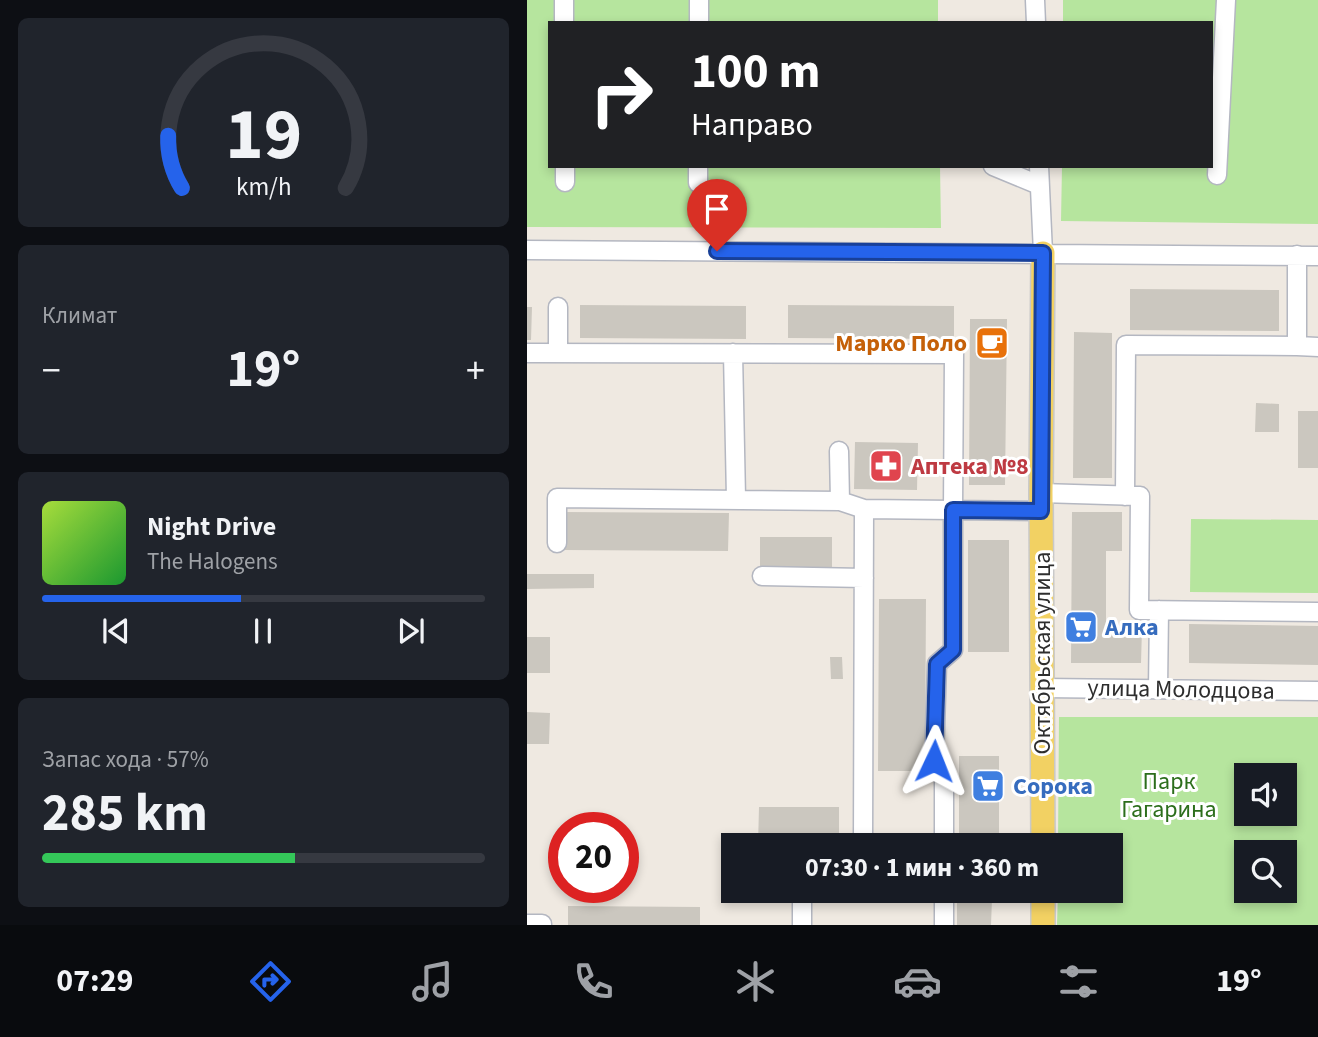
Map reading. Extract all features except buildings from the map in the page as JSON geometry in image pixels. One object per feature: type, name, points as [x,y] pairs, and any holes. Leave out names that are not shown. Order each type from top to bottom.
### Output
[{"type":"main road","name":"Октябрьская улица","points":[[1043,253],[1043,833]]},
{"type":"main road","points":[[1043,903],[1043,925]]},
{"type":"street","points":[[564,0],[564,21]]},
{"type":"street","points":[[699,0],[699,21]]},
{"type":"street","points":[[1036,0],[1036,21]]},
{"type":"street","points":[[1217,175],[1226,0]]},
{"type":"street","points":[[998,168],[1039,185]]},
{"type":"street","name":"Октябрьская улица","points":[[1039,168],[1043,253]]},
{"type":"street","points":[[527,250],[1318,256]]},
{"type":"street","points":[[1297,255],[1298,346]]},
{"type":"street","points":[[558,307],[558,353]]},
{"type":"street","points":[[1125,496],[1126,345],[1318,347]]},
{"type":"street","points":[[527,353],[954,354],[953,650],[937,664],[934,761],[944,779],[944,833]]},
{"type":"street","points":[[733,353],[736,498]]},
{"type":"street","points":[[839,450],[840,501]]},
{"type":"street","points":[[557,543],[557,498],[840,501],[864,509],[953,510],[1140,496],[1139,610],[1318,612]]},
{"type":"street","points":[[863,833],[864,509]]},
{"type":"street","points":[[762,576],[864,578]]},
{"type":"street","points":[[1158,689],[1159,610]]},
{"type":"street","name":"улица Молодцова","points":[[1043,688],[1318,691]]},
{"type":"street","points":[[802,903],[802,925]]},
{"type":"street","points":[[944,903],[944,925]]},
{"type":"green space","points":[[527,0],[938,0],[938,21],[548,21],[548,168],[940,168],[941,228],[527,227]]},
{"type":"green space","points":[[1063,0],[1318,0],[1318,224],[1061,221],[1062,168],[1213,168],[1213,21],[1063,21]]},
{"type":"green space","points":[[1191,519],[1318,520],[1318,593],[1190,592]]},
{"type":"green space","name":"Парк Гагарина","points":[[1059,717],[1318,717],[1318,925],[1057,925],[1058,903],[1123,903],[1123,833],[1058,833]]},
{"type":"place","name":"Марко Поло","points":[[992,343]]},
{"type":"place","name":"Аптека №8","points":[[886,466]]},
{"type":"place","name":"Алка","points":[[1081,627]]},
{"type":"place","name":"Сорока","points":[[988,786]]},
{"type":"route","points":[[717,251],[1043,253],[1041,511],[953,510],[953,650],[937,664],[934,761]]}]
